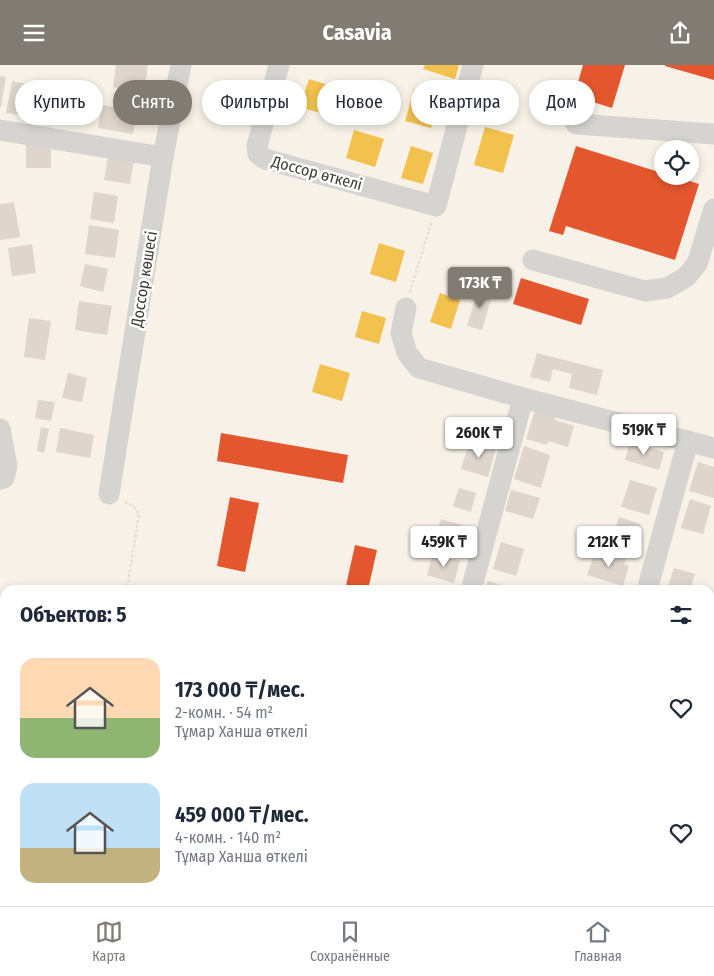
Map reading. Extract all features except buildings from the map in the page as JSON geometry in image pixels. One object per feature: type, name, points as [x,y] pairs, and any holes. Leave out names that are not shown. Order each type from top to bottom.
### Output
[{"type":"street","name":"Доссор көшесі","points":[[109,494],[163,157],[181,65]]},
{"type":"street","name":"Доссор өткелі","points":[[279,65],[257,147],[258,153],[264,159],[436,206]]},
{"type":"street","points":[[436,206],[473,65]]},
{"type":"street","points":[[595,125],[714,135]]},
{"type":"street","points":[[0,130],[163,157]]},
{"type":"street","points":[[533,259],[645,291],[667,288],[686,277],[697,263],[714,209]]},
{"type":"street","points":[[406,308],[401,333],[407,353],[419,368],[523,398],[714,448]]},
{"type":"street","points":[[472,585],[523,398]]},
{"type":"street","points":[[0,429],[7,465],[4,478],[0,479]]},
{"type":"street","points":[[648,585],[688,441]]},
{"type":"path","points":[[406,308],[436,206]]},
{"type":"path","points":[[109,494],[133,506],[139,515],[128,585]]}]
